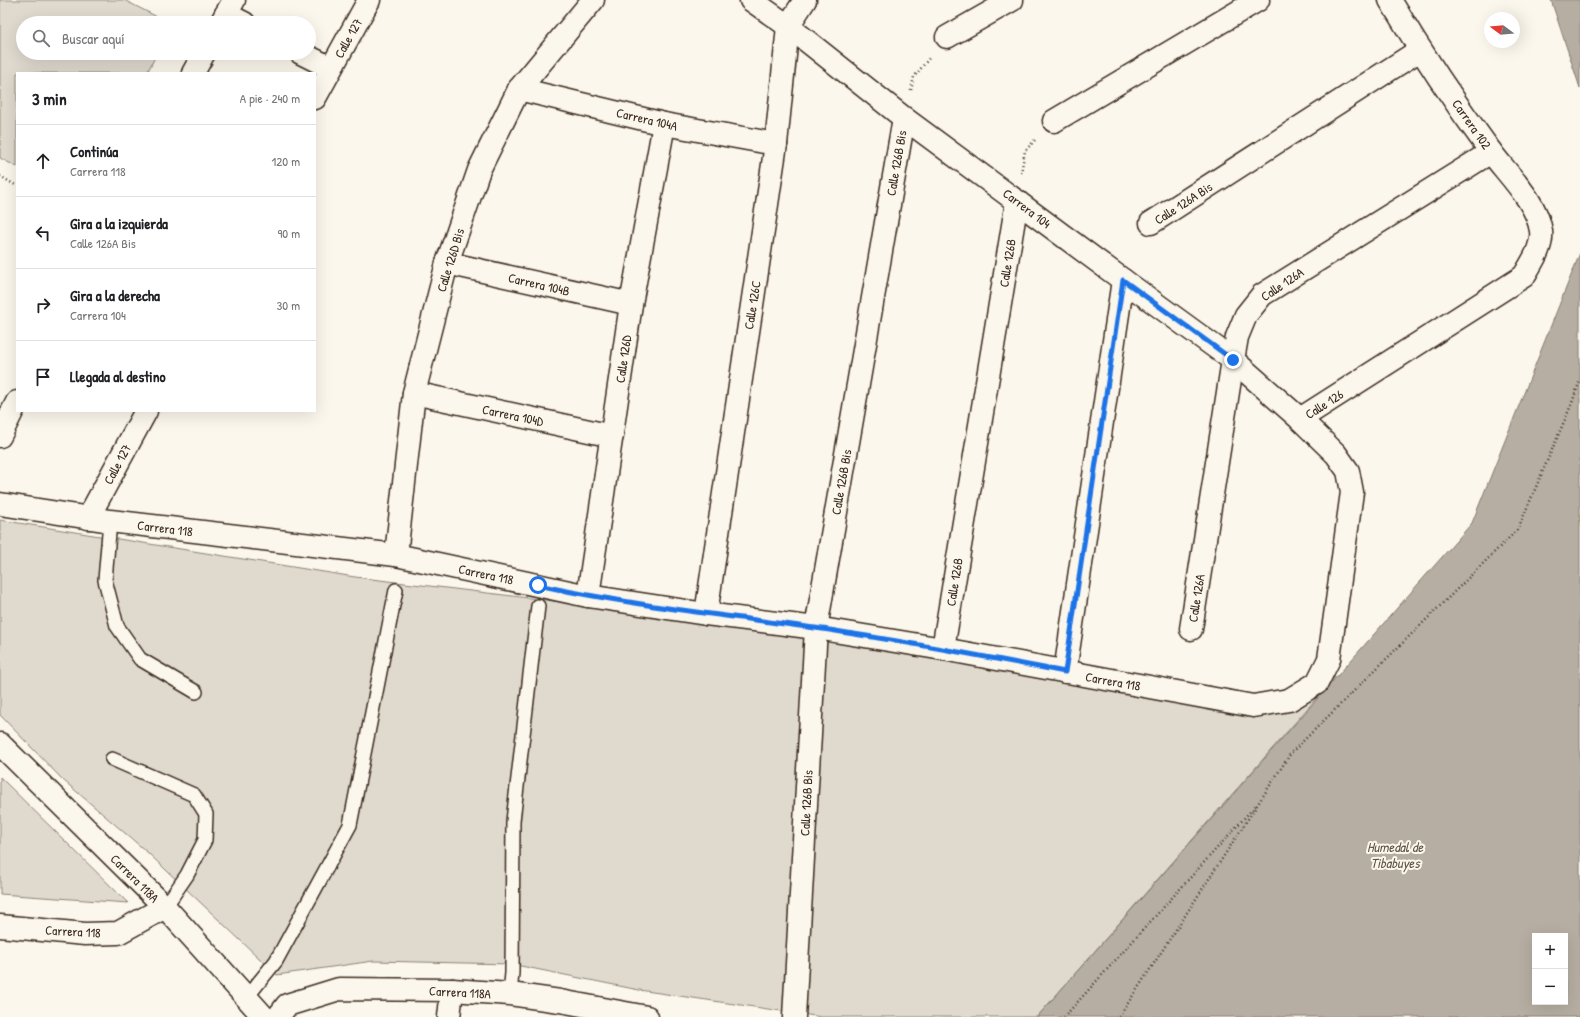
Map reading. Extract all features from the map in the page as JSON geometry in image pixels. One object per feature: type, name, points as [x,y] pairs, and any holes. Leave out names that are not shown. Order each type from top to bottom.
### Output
[{"type":"street","name":"Calle 127","points":[[316,96],[369,0]]},
{"type":"street","name":"Calle 126D Bis","points":[[396,555],[414,393],[447,263],[479,170],[519,89],[593,0]]},
{"type":"street","name":"Carrera 104","points":[[751,0],[788,26],[904,118],[1233,360],[1300,419]]},
{"type":"street","name":"Calle 126C","points":[[706,614],[776,144],[788,26],[805,0]]},
{"type":"street","points":[[947,37],[1012,0]]},
{"type":"street","points":[[1054,121],[1258,0]]},
{"type":"street","name":"Carrera 102","points":[[1390,0],[1420,50],[1491,152],[1532,206],[1541,231],[1538,252]]},
{"type":"street","name":"Calle 126A Bis","points":[[1151,223],[1420,50]]},
{"type":"street","points":[[194,72],[200,60]]},
{"type":"street","points":[[315,60],[331,68]]},
{"type":"street","name":"Carrera 104A","points":[[519,89],[664,124],[776,144]]},
{"type":"street","name":"Calle 126B Bis","points":[[794,1017],[816,628],[904,118]]},
{"type":"street","name":"Calle 126D","points":[[588,596],[631,304],[664,124]]},
{"type":"street","name":"Calle 126A","points":[[1191,629],[1237,337],[1246,315],[1262,295],[1491,152]]},
{"type":"street","name":"Calle 126B","points":[[943,649],[1017,201]]},
{"type":"street","name":"Calle 126","points":[[1330,659],[1352,492],[1348,471],[1336,454],[1300,419],[1524,276],[1538,252]]},
{"type":"street","name":"Carrera 104B","points":[[447,263],[631,304]]},
{"type":"street","points":[[1065,672],[1123,280]]},
{"type":"street","name":"Carrera 104D","points":[[414,393],[612,436]]},
{"type":"street","points":[[0,436],[16,404]]},
{"type":"street","name":"Calle 127","points":[[88,518],[145,412]]},
{"type":"street","name":"Carrera 118","points":[[0,504],[110,521],[396,555],[588,596],[706,614],[816,628],[943,649],[1253,706],[1289,700],[1295,697],[1317,683],[1330,659]]},
{"type":"street","name":"Carrera 118A","points":[[0,744],[165,908],[264,1017]]},
{"type":"street","name":"Carrera 118","points":[[0,926],[85,934],[118,933],[165,908]]},
{"type":"street","name":"Carrera 118A","points":[[278,1017],[287,1005],[339,989],[452,990],[510,994],[559,1009],[647,1017]]},
{"type":"street","points":[[449,1017],[452,990]]},
{"type":"lane","points":[[110,521],[105,580],[117,626],[140,659],[196,692]]},
{"type":"lane","points":[[247,997],[276,961],[350,825],[396,590]]},
{"type":"lane","points":[[510,994],[512,973],[513,822],[538,606]]},
{"type":"lane","points":[[112,759],[194,795],[206,814],[205,840],[187,875],[165,908]]},
{"type":"path","name":"Calle 126B Bis","points":[[904,118],[914,77],[947,37]]},
{"type":"path","points":[[1017,201],[1024,151],[1054,121]]},
{"type":"path","points":[[0,176],[16,185]]},
{"type":"path","points":[[1120,1017],[1291,753],[1518,529],[1572,403],[1580,380]]},
{"type":"path","points":[[1064,1017],[1262,798]]},
{"type":"shaded area","points":[[0,0],[124,0],[155,16],[16,16],[16,60],[154,60],[148,72],[16,72],[16,166],[0,158]]},
{"type":"shaded area","points":[[0,520],[355,577],[653,613],[869,648],[1154,690],[1295,704],[1335,677],[1037,1017],[822,1017],[639,990],[511,964],[373,961],[277,975],[147,852],[63,780],[0,715]]},
{"type":"shaded area","points":[[0,777],[128,903],[0,894]]},
{"type":"water","points":[[1551,0],[1580,0],[1580,88]]},
{"type":"water","name":"Humedal de Tibabuyes","points":[[1580,253],[1580,1017],[1037,1017],[1472,523]]},
{"type":"route","points":[[538,585],[588,596],[706,614],[816,628],[943,649],[1065,672],[1123,280],[1233,360]]}]
